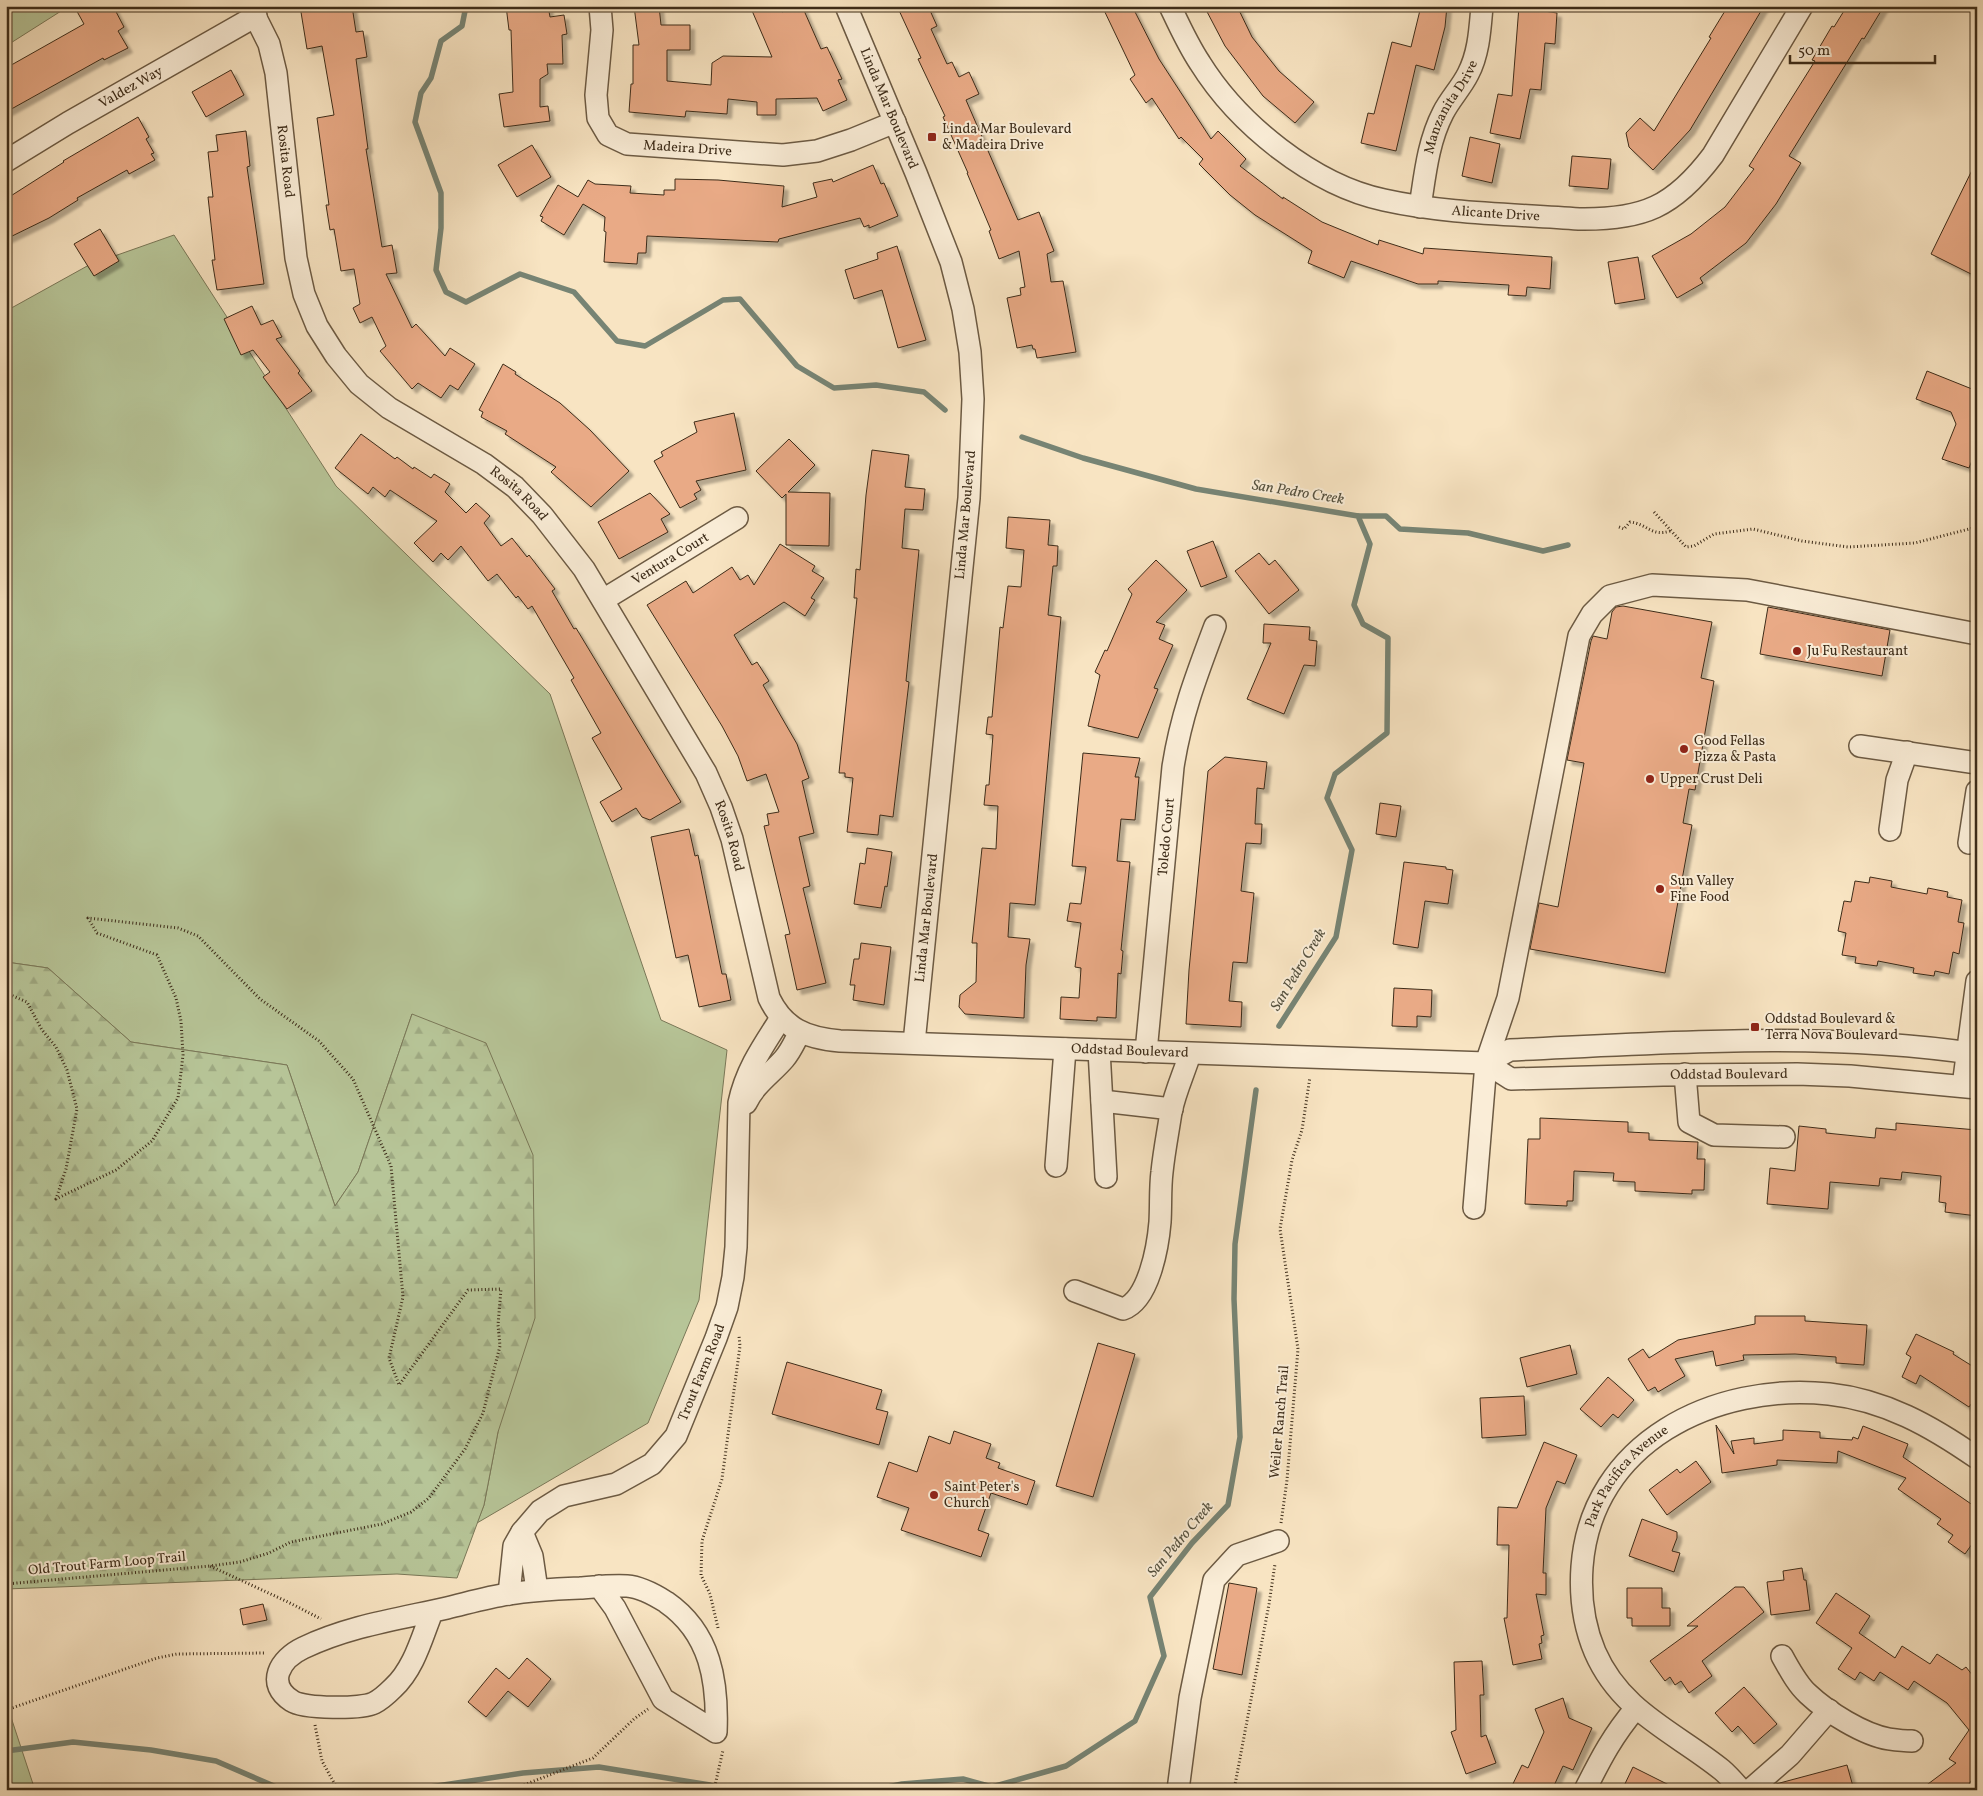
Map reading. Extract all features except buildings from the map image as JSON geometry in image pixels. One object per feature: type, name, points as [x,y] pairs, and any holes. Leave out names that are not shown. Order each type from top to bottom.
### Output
[{"type":"street","name":"Madeira Drive","points":[[600,6],[602,30],[596,95],[598,118],[608,135],[627,144],[783,154],[817,151],[851,140],[894,122]]},
{"type":"street","name":"Linda Mar Boulevard","points":[[846,6],[951,262],[963,308],[970,352],[973,399],[969,498],[914,1043]]},
{"type":"street","name":"Alicante Drive","points":[[1170,6],[1200,64],[1223,95],[1250,123],[1281,150],[1313,171],[1347,188],[1382,200],[1420,206],[1579,220],[1605,220],[1631,216],[1654,208],[1678,195],[1713,156],[1802,6]]},
{"type":"street","name":"Manzanita Drive","points":[[1420,206],[1427,161],[1434,136],[1443,113],[1468,73],[1477,51],[1482,6]]},
{"type":"street","name":"Valdez Way","points":[[6,160],[253,11]]},
{"type":"street","name":"Rosita Road","points":[[253,11],[268,44],[276,73],[296,258],[304,294],[317,326],[336,356],[360,384],[389,408],[484,464],[515,487],[564,541],[603,600],[706,773],[721,807],[732,840],[765,986],[774,1008],[781,1018]]},
{"type":"street","name":"Ventura Court","points":[[603,600],[737,518]]},
{"type":"street","points":[[1474,1208],[1486,1063],[1508,998],[1579,636],[1592,614],[1610,596],[1652,585],[1747,590],[1977,634]]},
{"type":"street","name":"Toledo Court","points":[[1146,1052],[1173,767],[1185,709],[1215,626]]},
{"type":"street","points":[[1860,746],[1977,763]]},
{"type":"street","points":[[1890,830],[1897,780],[1907,752]]},
{"type":"street","points":[[1969,843],[1977,791]]},
{"type":"street","points":[[1970,1087],[1977,981]]},
{"type":"street","name":"Oddstad Boulevard","points":[[781,1018],[800,1032],[826,1040],[1486,1063],[1511,1079],[1685,1074],[1788,1074],[1850,1076],[1970,1087]]},
{"type":"street","name":"Trout Farm Road","points":[[509,1594],[514,1546],[522,1532],[540,1511],[564,1496],[616,1484],[652,1464],[676,1436],[727,1307],[733,1277],[736,1246],[739,1103],[743,1086],[749,1070],[781,1018]]},
{"type":"street","name":"Trout Farm Road","points":[[740,1122],[743,1107],[751,1092],[792,1049],[800,1032]]},
{"type":"street","points":[[1486,1063],[1510,1050],[1669,1043],[1807,1042],[1910,1047],[1972,1053]]},
{"type":"street","points":[[1664,1075],[1669,1043]]},
{"type":"street","points":[[1056,1166],[1065,1049]]},
{"type":"street","points":[[1099,1050],[1106,1177]]},
{"type":"street","points":[[1075,1291],[1123,1309],[1130,1306],[1139,1297],[1155,1251],[1160,1222],[1161,1173],[1172,1109],[1190,1054]]},
{"type":"street","points":[[1685,1074],[1689,1122],[1714,1135],[1784,1137]]},
{"type":"street","points":[[1102,1102],[1172,1109]]},
{"type":"street","name":"Park Pacifica Avenue","points":[[1741,1790],[1723,1771],[1663,1730],[1636,1708],[1612,1681],[1595,1652],[1584,1618],[1581,1581],[1583,1549],[1591,1518],[1603,1491],[1622,1465],[1646,1443],[1673,1424],[1702,1410],[1731,1400],[1761,1394],[1791,1392],[1828,1394],[1860,1399],[1893,1409],[1924,1424],[1977,1458]]},
{"type":"street","points":[[522,1532],[532,1556],[537,1590]]},
{"type":"street","points":[[1178,1790],[1190,1698],[1214,1580],[1237,1555],[1278,1541]]},
{"type":"street","points":[[432,1612],[407,1671],[394,1687],[373,1703],[344,1707],[312,1706],[294,1702],[281,1691],[277,1677],[281,1666],[293,1652],[343,1631],[385,1620],[432,1612],[509,1594],[537,1590],[598,1586],[628,1586],[654,1594],[677,1610],[697,1634],[710,1661],[715,1686],[717,1704],[716,1732],[663,1699],[615,1608],[598,1586]]},
{"type":"street","points":[[1782,1656],[1792,1676],[1808,1694],[1829,1710],[1868,1733],[1888,1739],[1912,1741]]},
{"type":"street","points":[[1585,1790],[1605,1749],[1636,1708]]},
{"type":"street","points":[[1750,1790],[1790,1755],[1829,1710]]},
{"type":"path","points":[[1654,512],[1686,547],[1694,546],[1714,534],[1753,528],[1802,541],[1848,547],[1915,543],[1977,527]]},
{"type":"path","points":[[1619,527],[1624,529],[1630,522],[1636,523],[1655,533],[1661,534],[1670,530]]},
{"type":"path","name":"Old Trout Farm Loop Trail","points":[[6,993],[27,1002],[42,1030],[56,1047],[67,1070],[76,1109],[66,1169],[56,1199],[116,1170],[152,1141],[178,1098],[183,1055],[181,1021],[176,998],[157,955],[97,933],[88,918],[178,928],[198,936],[260,999],[319,1041],[353,1079],[391,1166],[403,1297],[390,1358],[399,1385],[468,1290],[501,1289],[498,1325],[500,1346],[483,1413],[465,1449],[429,1498],[411,1512],[382,1524],[291,1542],[268,1553],[240,1562],[6,1584]]},
{"type":"path","name":"Weiler Ranch Trail","points":[[1234,1790],[1269,1604],[1287,1480],[1298,1349],[1280,1229],[1292,1160],[1302,1130],[1313,1056]]},
{"type":"path","points":[[718,1629],[710,1594],[701,1575],[702,1541],[722,1479],[740,1346],[739,1327]]},
{"type":"path","points":[[210,1566],[288,1602],[343,1631]]},
{"type":"path","points":[[6,1710],[157,1658],[176,1654],[293,1652]]},
{"type":"path","points":[[511,1790],[593,1758],[634,1719],[663,1699]]},
{"type":"path","points":[[312,1706],[322,1761],[338,1790]]},
{"type":"path","points":[[714,1790],[724,1744]]},
{"type":"green space","points":[[6,6],[69,6],[6,46]]},
{"type":"green space","points":[[174,235],[336,486],[550,694],[661,1020],[727,1050],[699,1300],[648,1423],[477,1523],[484,1505],[498,1432],[412,1014],[358,1172],[335,1206],[287,1065],[131,1042],[48,968],[6,962],[6,311],[89,265]]},
{"type":"green space","points":[[6,962],[48,968],[131,1042],[287,1065],[335,1206],[358,1172],[412,1014],[486,1043],[533,1155],[535,1318],[498,1432],[484,1505],[457,1578],[397,1574],[6,1589]]},
{"type":"green space","points":[[6,1702],[35,1790],[6,1790]]},
{"type":"waterway","points":[[466,6],[462,26],[441,41],[431,78],[421,93],[415,122],[441,193],[441,228],[436,270],[446,292],[466,302],[520,274],[574,292],[617,341],[645,346],[723,300],[740,299],[797,366],[834,388],[876,385],[924,392],[945,410]]},
{"type":"waterway","name":"San Pedro Creek","points":[[1022,437],[1083,458],[1196,489],[1358,516],[1370,544],[1354,605],[1363,624],[1388,638],[1387,733],[1335,774],[1327,798],[1352,850],[1336,937],[1279,1026]]},
{"type":"waterway","points":[[1358,516],[1386,516],[1400,529],[1468,533],[1543,551],[1568,545]]},
{"type":"waterway","name":"San Pedro Creek","points":[[992,1787],[1066,1766],[1135,1721],[1164,1656],[1150,1597],[1192,1543],[1228,1505],[1240,1437],[1234,1299],[1235,1244],[1256,1090]]},
{"type":"waterway","points":[[6,1751],[73,1742],[151,1750],[216,1761],[283,1790]]},
{"type":"waterway","points":[[410,1790],[523,1773],[599,1767],[710,1785],[725,1790]]},
{"type":"waterway","points":[[874,1790],[902,1784],[963,1779],[992,1787]]},
{"type":"place","name":"Linda Mar Boulevard & Madeira Drive","points":[[932,137]]},
{"type":"place","name":"Ju Fu Restaurant","points":[[1797,651]]},
{"type":"place","name":"Good Fellas Pizza & Pasta","points":[[1684,749]]},
{"type":"place","name":"Upper Crust Deli","points":[[1650,779]]},
{"type":"place","name":"Sun Valley Fine Food","points":[[1660,889]]},
{"type":"place","name":"Oddstad Boulevard & Terra Nova Boulevard","points":[[1755,1027]]},
{"type":"place","name":"Saint Peter's Church","points":[[934,1495]]}]
